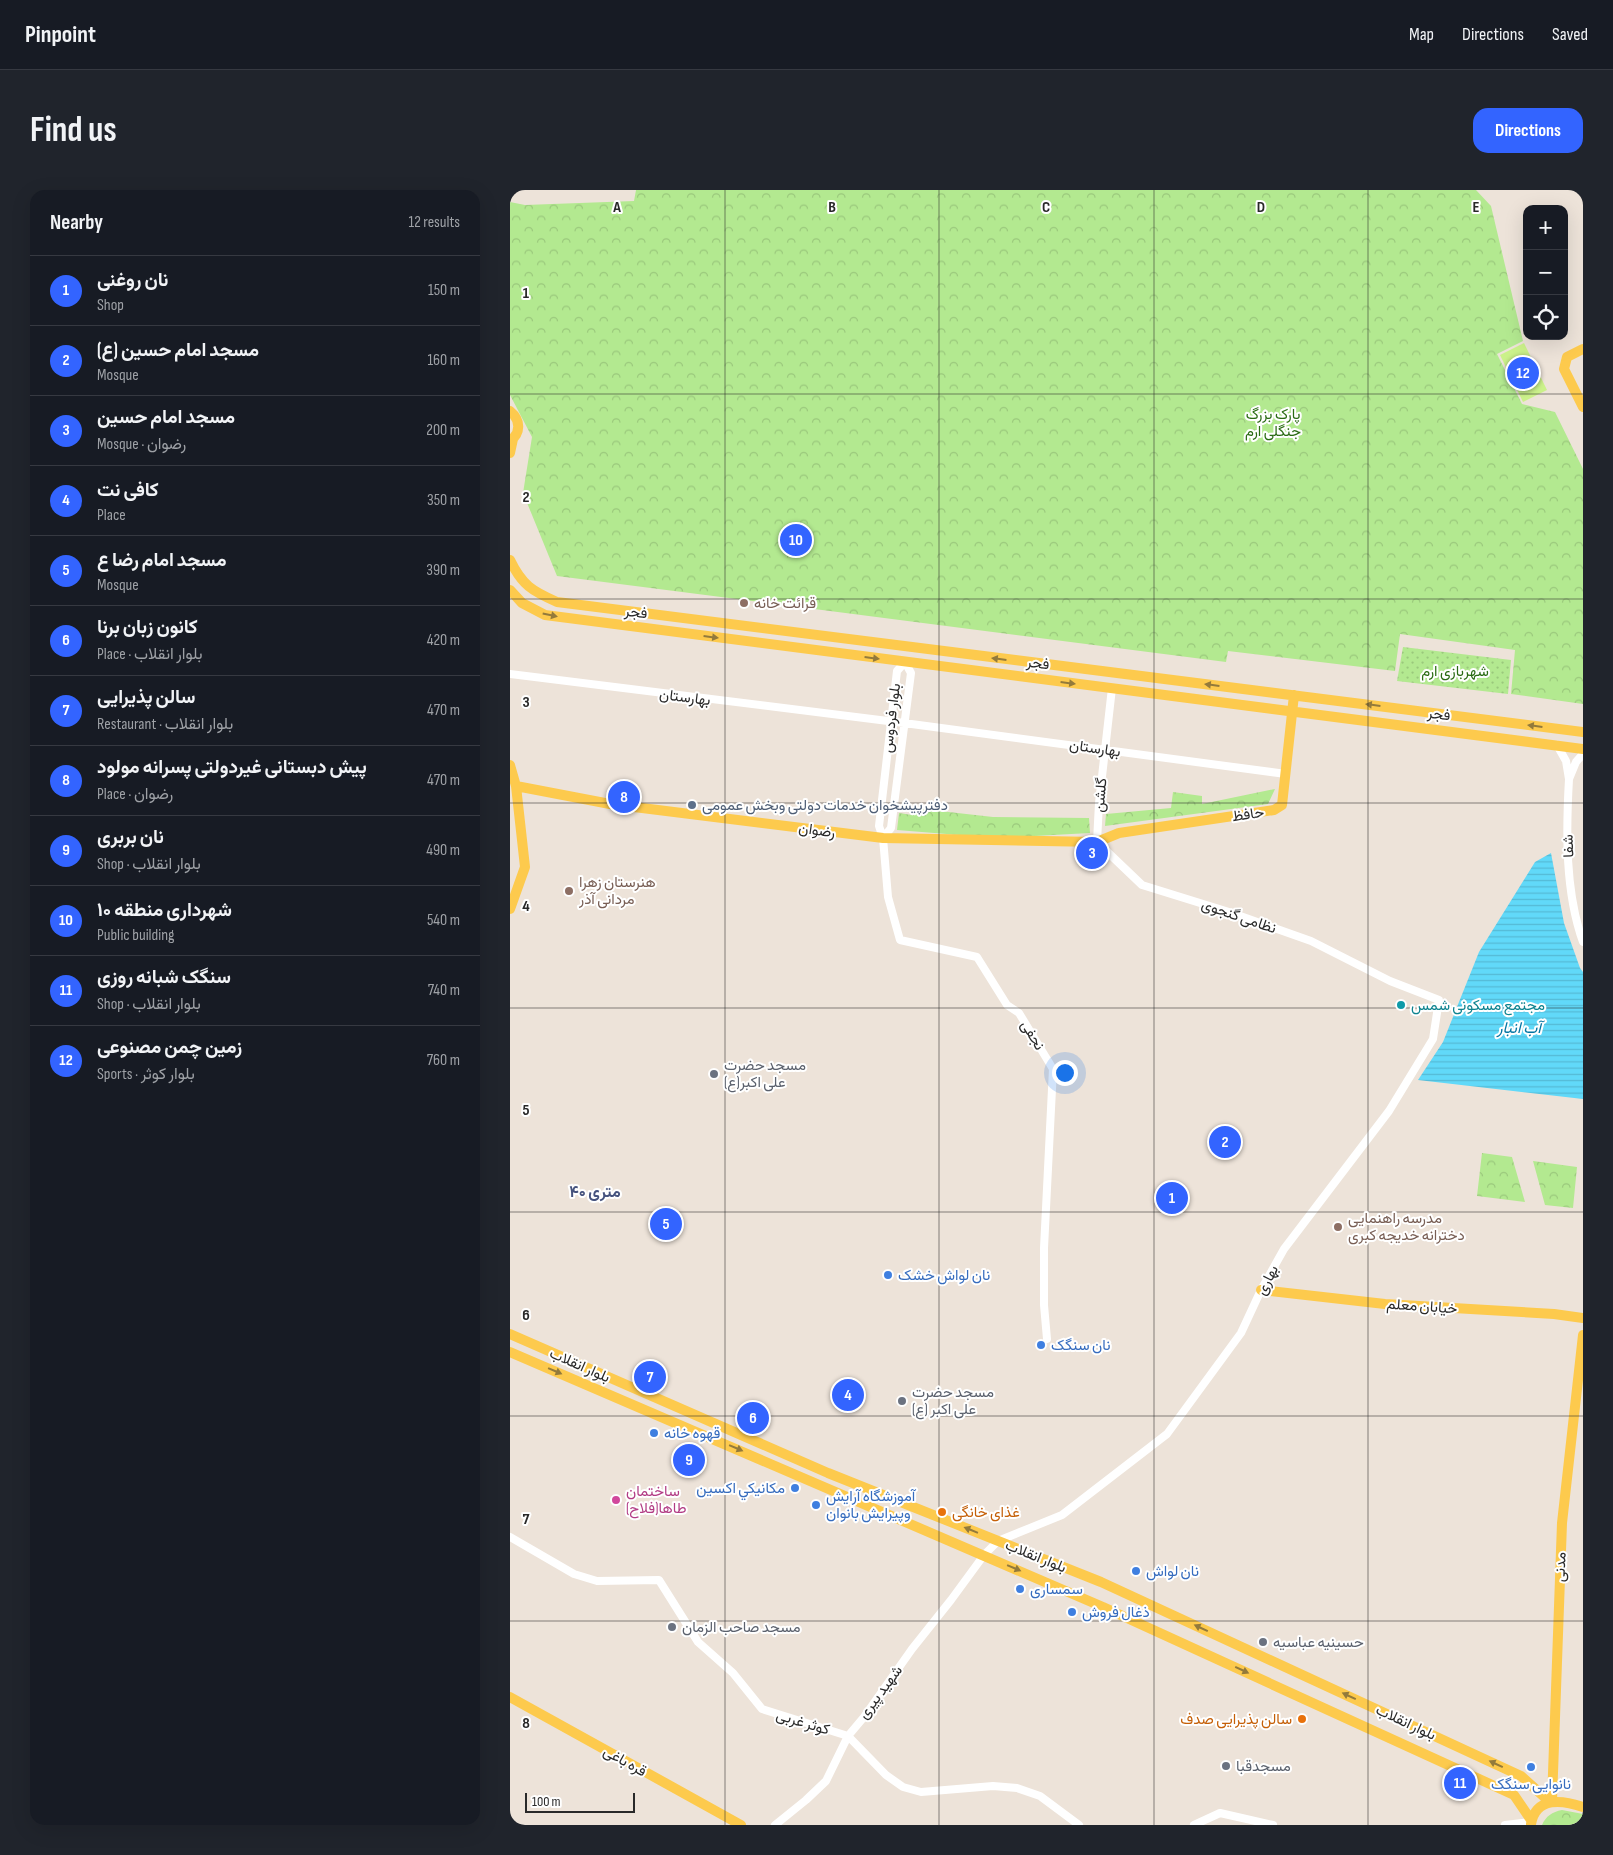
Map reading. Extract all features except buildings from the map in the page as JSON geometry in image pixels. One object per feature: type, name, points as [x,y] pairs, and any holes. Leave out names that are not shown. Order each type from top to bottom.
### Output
[{"type":"main road","points":[[1581,353],[1567,357],[1564,369],[1583,407]]},
{"type":"main road","points":[[510,412],[517,418],[518,424],[518,429],[512,440],[510,453]]},
{"type":"main road","name":"فجر","points":[[510,560],[518,575],[534,592],[557,602],[1583,732]]},
{"type":"main road","name":"فجر","points":[[510,590],[522,603],[545,615],[1583,749]]},
{"type":"main road","points":[[663,631],[665,616]]},
{"type":"main road","points":[[905,662],[906,647]]},
{"type":"main road","name":"حافظ","points":[[1119,833],[1274,810],[1282,805],[1294,695]]},
{"type":"main road","points":[[510,765],[516,786],[524,867],[510,909]]},
{"type":"main road","name":"رضوان","points":[[516,786],[610,804],[883,838],[1097,842],[1119,833]]},
{"type":"main road","name":"خیابان معلم","points":[[1261,1290],[1385,1304],[1554,1314],[1583,1318]]},
{"type":"main road","name":"بلوار انقلاب","points":[[510,1334],[828,1473],[1100,1582],[1521,1776],[1551,1802]]},
{"type":"main road","name":"مدنی","points":[[1551,1802],[1562,1522],[1583,1335]]},
{"type":"main road","name":"بلوار انقلاب","points":[[510,1352],[1103,1607],[1514,1795],[1531,1823]]},
{"type":"main road","name":"قره باغی","points":[[510,1697],[741,1825]]},
{"type":"main road","points":[[1531,1823],[1535,1813],[1541,1806],[1551,1802],[1566,1802],[1583,1807]]},
{"type":"street","name":"بلوار فردوس","points":[[905,662],[911,673],[891,828],[883,838],[879,826],[890,721],[897,671],[905,662]]},
{"type":"street","name":"بهارستان","points":[[510,674],[890,721],[1286,774]]},
{"type":"street","name":"گلشن","points":[[1097,842],[1099,803],[1112,688]]},
{"type":"street","points":[[1557,745],[1566,761],[1569,779]]},
{"type":"street","points":[[1569,779],[1576,762],[1583,754]]},
{"type":"street","points":[[884,777],[897,778]]},
{"type":"street","name":"شفا","points":[[1569,779],[1567,854],[1573,900],[1583,942]]},
{"type":"street","name":"نجفی","points":[[883,838],[888,897],[900,940],[977,956],[1007,1005],[1019,1013],[1053,1069],[1044,1257],[1044,1305],[1048,1339]]},
{"type":"street","name":"نظامی گنجوی","points":[[1097,842],[1142,885],[1229,912],[1311,941],[1390,981]]},
{"type":"street","name":"بهاری","points":[[998,1541],[1062,1515],[1168,1434],[1241,1333],[1261,1290],[1284,1249],[1390,1111],[1433,1039],[1439,1000],[1390,981]]},
{"type":"street","name":"کوثر غربی","points":[[510,1537],[574,1574],[597,1581],[659,1580],[698,1642],[733,1673],[762,1709],[848,1736],[886,1775],[903,1787],[921,1792],[993,1786],[1017,1788],[1040,1796],[1079,1825]]},
{"type":"street","name":"شهید پیری","points":[[775,1825],[826,1781],[848,1736],[984,1555],[998,1541]]},
{"type":"street","points":[[1194,1825],[1220,1813],[1273,1825]]},
{"type":"street","points":[[1505,1825],[1531,1823]]},
{"type":"green space","name":"پارک بزرگ جنگلی ارم","points":[[636,190],[1476,190],[1491,206],[1523,341],[1497,354],[1522,404],[1555,412],[1583,469],[1583,704],[1511,694],[1515,650],[1400,634],[1395,671],[1228,651],[1226,662],[557,576],[523,493],[532,437],[510,395],[510,202],[525,205],[634,201]]},
{"type":"green space","points":[[1524,343],[1547,390],[1523,402],[1500,355]]},
{"type":"green space","name":"شهربازی ارم","points":[[1403,647],[1511,660],[1508,694],[1397,681]]},
{"type":"green space","points":[[1275,789],[1268,804],[1105,826],[1106,814],[1171,808],[1173,792],[1202,796],[1202,804]]},
{"type":"green space","points":[[913,808],[993,817],[1089,818],[1090,833],[996,838],[897,830],[899,813],[912,815]]},
{"type":"green space","points":[[1482,1153],[1512,1157],[1525,1202],[1477,1196]]},
{"type":"green space","points":[[1533,1161],[1577,1167],[1573,1208],[1545,1205]]},
{"type":"green space","points":[[1562,1810],[1583,1814],[1583,1825],[1542,1825],[1550,1815]]},
{"type":"water","name":"آب انبار","points":[[1551,853],[1564,923],[1583,972],[1583,1099],[1418,1080],[1443,1042],[1479,952],[1535,862]]},
{"type":"place","name":"زمین چمن مصنوعی","points":[[1523,373]]},
{"type":"place","name":"شهرداری منطقه ۱۰","points":[[796,540]]},
{"type":"place","name":"قرائت خانه","points":[[744,603]]},
{"type":"place","name":"پیش دبستانی غیردولتی پسرانه مولود","points":[[624,797]]},
{"type":"place","name":"دفترپیشخوان خدمات دولتی وبخش عمومی","points":[[692,805]]},
{"type":"place","name":"مسجد امام حسین","points":[[1092,853]]},
{"type":"place","name":"هنرستان زهرا مردانی آذر","points":[[569,891]]},
{"type":"place","name":"مجتمع مسکونی شمس","points":[[1401,1005]]},
{"type":"place","name":"مسجد حضرت علی اکبر(ع)","points":[[714,1074]]},
{"type":"place","name":"مسجد امام حسین (ع)","points":[[1225,1142]]},
{"type":"place","name":"نان روغنی","points":[[1172,1198]]},
{"type":"place","name":"مسجد امام رضا ع","points":[[666,1224]]},
{"type":"place","name":"مدرسه راهنمایی دخترانه خدیجه کبری","points":[[1338,1227]]},
{"type":"place","name":"نان لواش خشک","points":[[888,1275]]},
{"type":"place","name":"نان سنگک","points":[[1041,1345]]},
{"type":"place","name":"سالن پذیرایی","points":[[650,1377]]},
{"type":"place","name":"کافی نت","points":[[848,1395]]},
{"type":"place","name":"مسجد حضرت علی اکبر (ع)","points":[[902,1401]]},
{"type":"place","name":"کانون زبان برنا","points":[[753,1418]]},
{"type":"place","name":"قهوه خانه","points":[[654,1433]]},
{"type":"place","name":"نان بربری","points":[[689,1460]]},
{"type":"place","name":"مكانيكي اكسين","points":[[795,1488]]},
{"type":"place","name":"ساختمان طاها(فلاح)","points":[[616,1500]]},
{"type":"place","name":"آموزشگاه آرایش وپیرایش بانوان","points":[[816,1505]]},
{"type":"place","name":"غذای خانگی","points":[[942,1512]]},
{"type":"place","name":"نان لواش","points":[[1136,1571]]},
{"type":"place","name":"سمساری","points":[[1020,1589]]},
{"type":"place","name":"ذغال فروش","points":[[1072,1612]]},
{"type":"place","name":"مسجد صاحب الزمان","points":[[672,1627]]},
{"type":"place","name":"حسینیه عباسیه","points":[[1263,1642]]},
{"type":"place","name":"سالن پذیرایی صدف","points":[[1302,1719]]},
{"type":"place","name":"مسجدقبا","points":[[1226,1766]]},
{"type":"place","name":"نانوایی سنگک","points":[[1531,1767]]},
{"type":"place","name":"سنگک شبانه روزی","points":[[1460,1783]]},
{"type":"district","name":"۴۰ متری","points":[[595,1191]]}]
